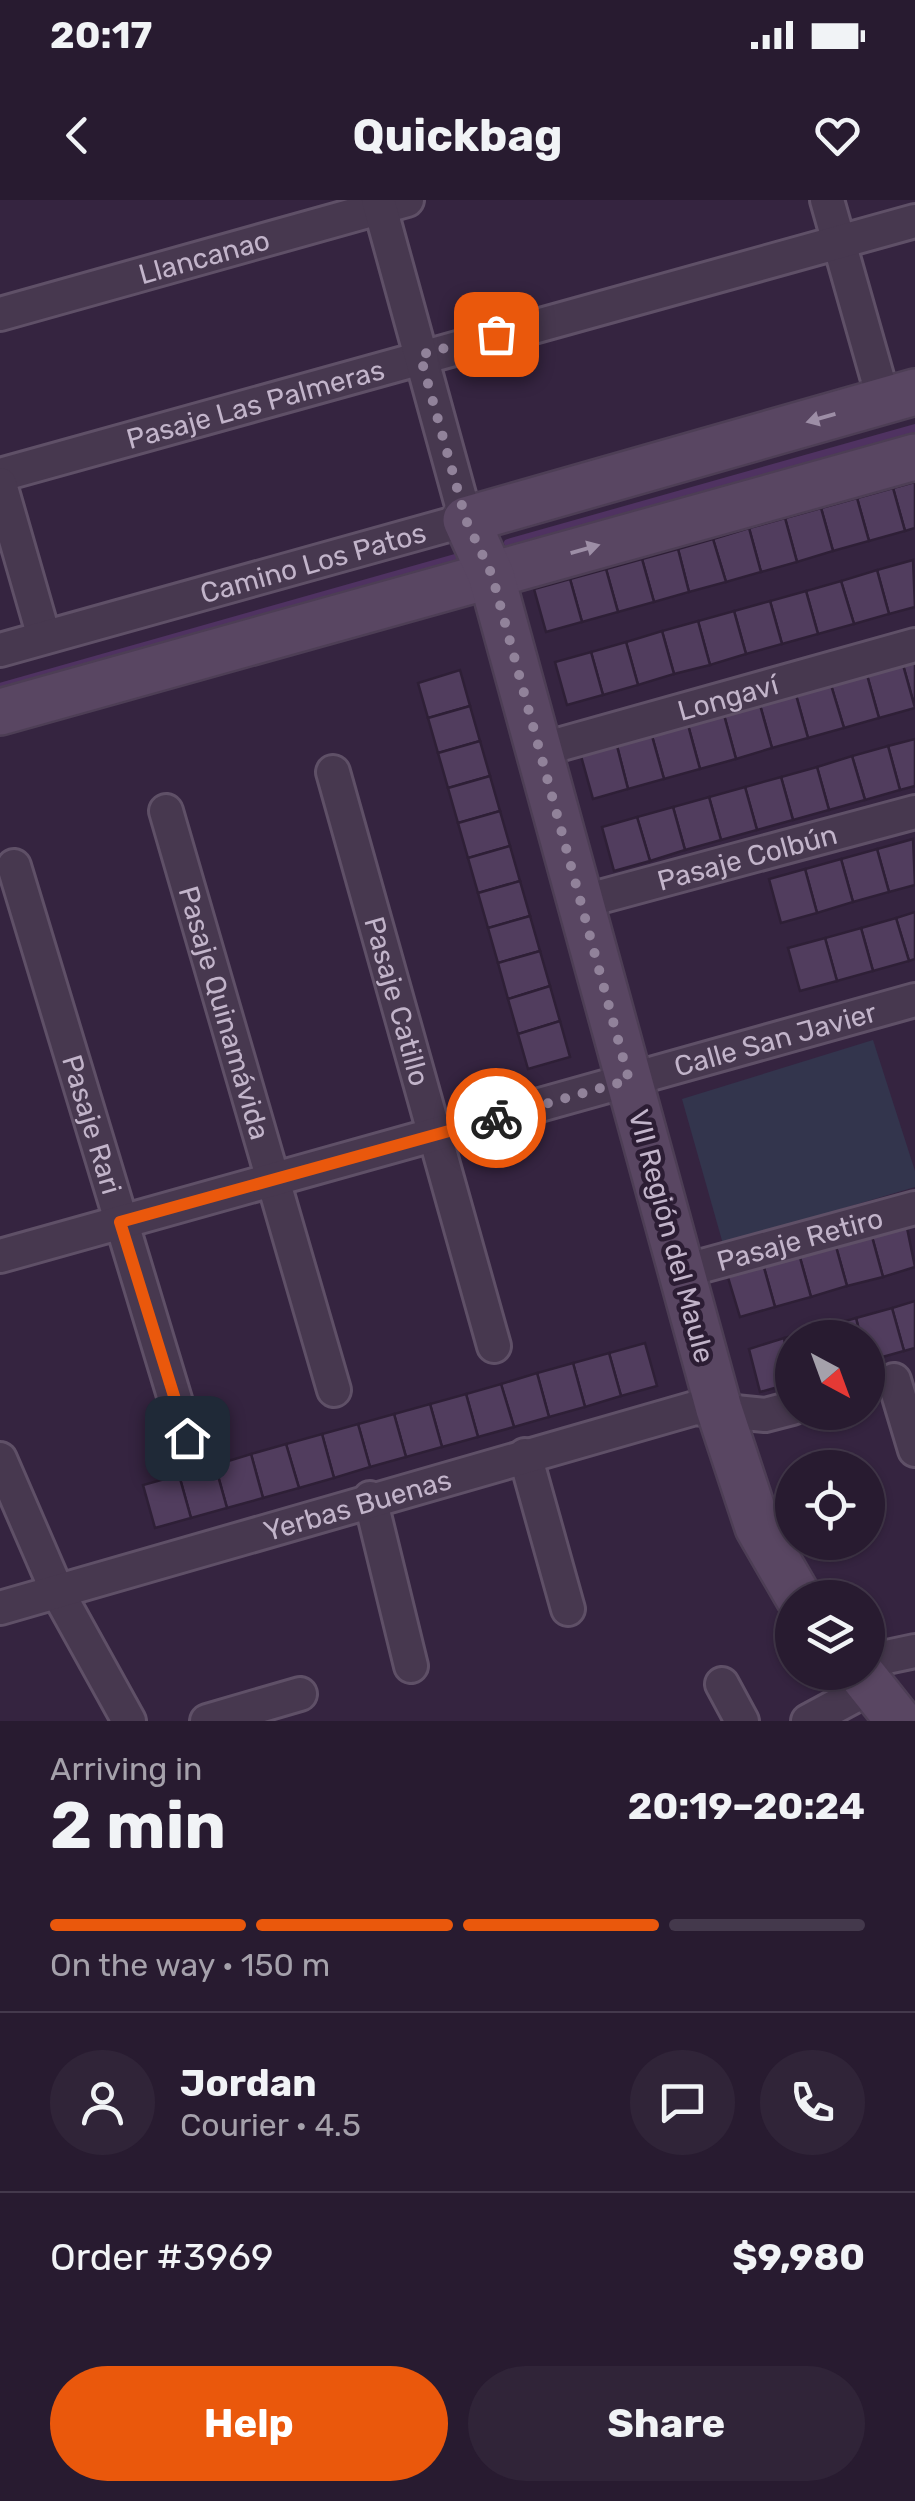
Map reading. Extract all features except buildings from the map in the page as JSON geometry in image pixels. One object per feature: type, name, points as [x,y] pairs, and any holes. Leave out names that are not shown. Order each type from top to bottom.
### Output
[{"type":"street","points":[[826,200],[838,241],[899,396]]},
{"type":"street","points":[[388,203],[420,355],[466,520]]},
{"type":"street","name":"Llancanao","points":[[0,314],[388,203]]},
{"type":"street","name":"Pasaje Las Palmeras","points":[[0,475],[915,220]]},
{"type":"street","name":"Camino Los Patos","points":[[0,650],[899,396]]},
{"type":"street","points":[[0,712],[915,457]]},
{"type":"street","points":[[0,484],[44,637]]},
{"type":"street","name":"VII Región del Maule","points":[[466,520],[492,575],[719,1409],[758,1527],[789,1580]]},
{"type":"street","name":"Longaví","points":[[540,750],[915,645]]},
{"type":"street","name":"Pasaje Catillo","points":[[332,772],[494,1346]]},
{"type":"street","name":"Pasaje Quinamávida","points":[[166,811],[334,1390]]},
{"type":"street","name":"Pasaje Colbún","points":[[580,902],[915,812]]},
{"type":"street","name":"Pasaje Rari","points":[[14,866],[187,1438]]},
{"type":"street","name":"Calle San Javier","points":[[0,1256],[915,1000]]},
{"type":"street","name":"Pasaje Retiro","points":[[684,1271],[915,1208]]},
{"type":"street","points":[[892,1380],[915,1450]]},
{"type":"street","name":"Yerbas Buenas","points":[[0,1608],[370,1498],[694,1408],[765,1415],[775,1412]]},
{"type":"street","points":[[524,1454],[568,1608]]},
{"type":"street","points":[[0,1458],[57,1591],[129,1721]]},
{"type":"street","points":[[370,1498],[411,1666]]},
{"type":"street","points":[[885,1665],[915,1651]]},
{"type":"street","points":[[722,1684],[742,1721]]},
{"type":"street","points":[[808,1721],[846,1690]]},
{"type":"street","points":[[877,1690],[899,1721]]},
{"type":"street","points":[[207,1721],[300,1694]]},
{"type":"shaded area","points":[[873,1040],[915,1171],[915,1187],[723,1244],[682,1099]]},
{"type":"waterway","points":[[508,543],[915,428]]},
{"type":"waterway","points":[[0,687],[462,556]]},
{"type":"way so far","points":[[496,334],[420,355],[466,520],[492,575],[629,1080],[496,1118]]},
{"type":"route","points":[[187,1438],[120,1222],[496,1118]]}]
